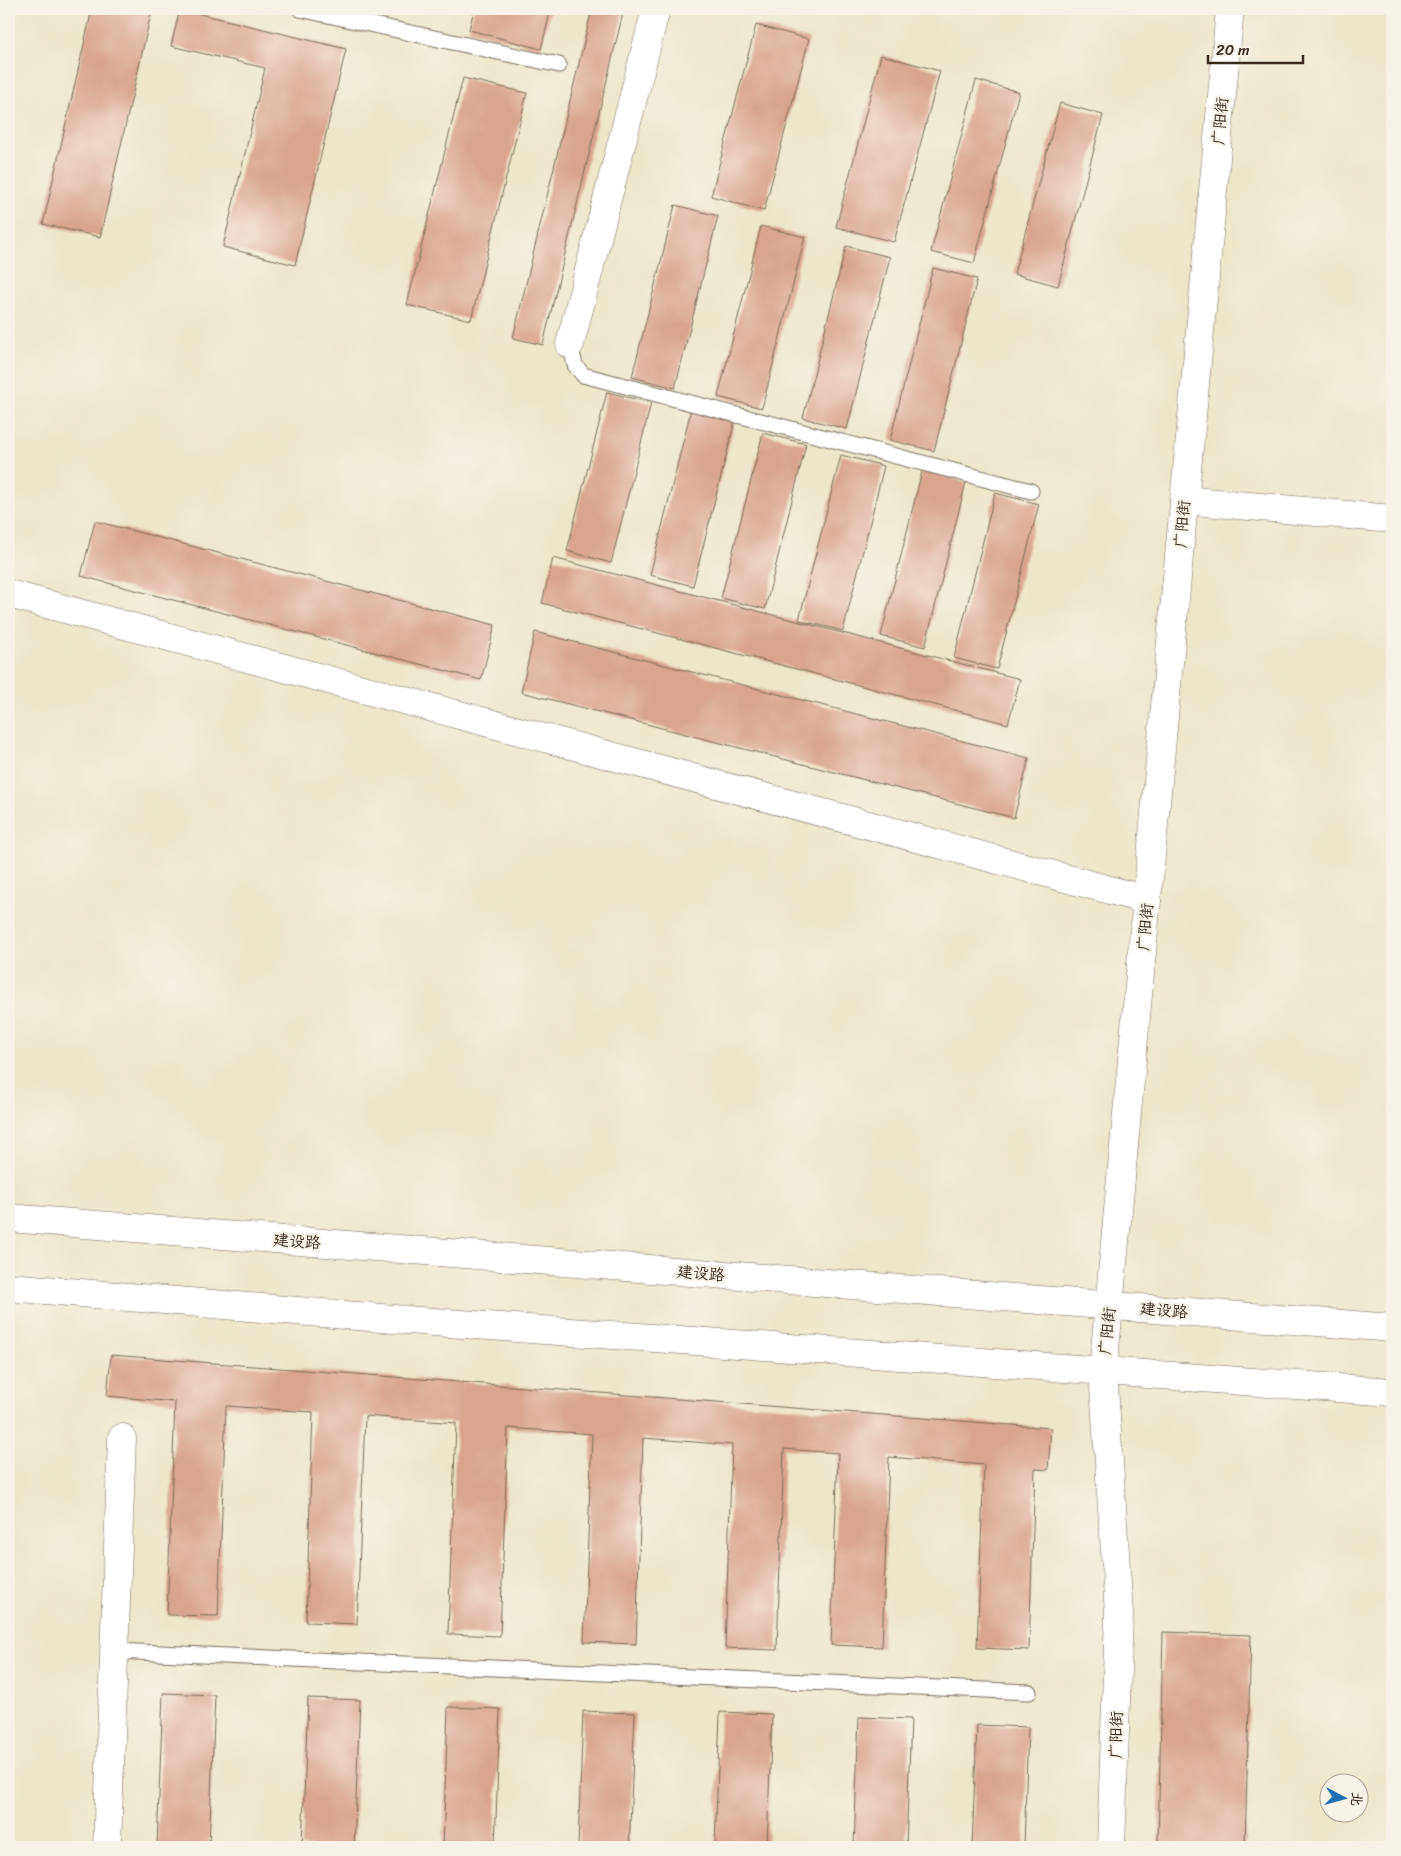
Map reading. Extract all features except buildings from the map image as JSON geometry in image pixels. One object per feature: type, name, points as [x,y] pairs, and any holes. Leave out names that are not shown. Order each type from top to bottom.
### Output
[{"type":"street","points":[[570,344],[656,9]]},
{"type":"street","name":"广阳街","points":[[1111,1847],[1119,1614],[1103,1371],[1230,9]]},
{"type":"street","points":[[1184,500],[1392,519]]},
{"type":"street","points":[[9,594],[1147,900]]},
{"type":"street","name":"建设路","points":[[9,1218],[1392,1328]]},
{"type":"street","points":[[9,1287],[393,1319],[1392,1392]]},
{"type":"street","points":[[108,1847],[122,1438]]},
{"type":"lane","points":[[300,9],[560,65]]},
{"type":"lane","points":[[570,344],[575,365],[583,375],[1030,491]]},
{"type":"lane","points":[[114,1651],[1029,1692]]}]
